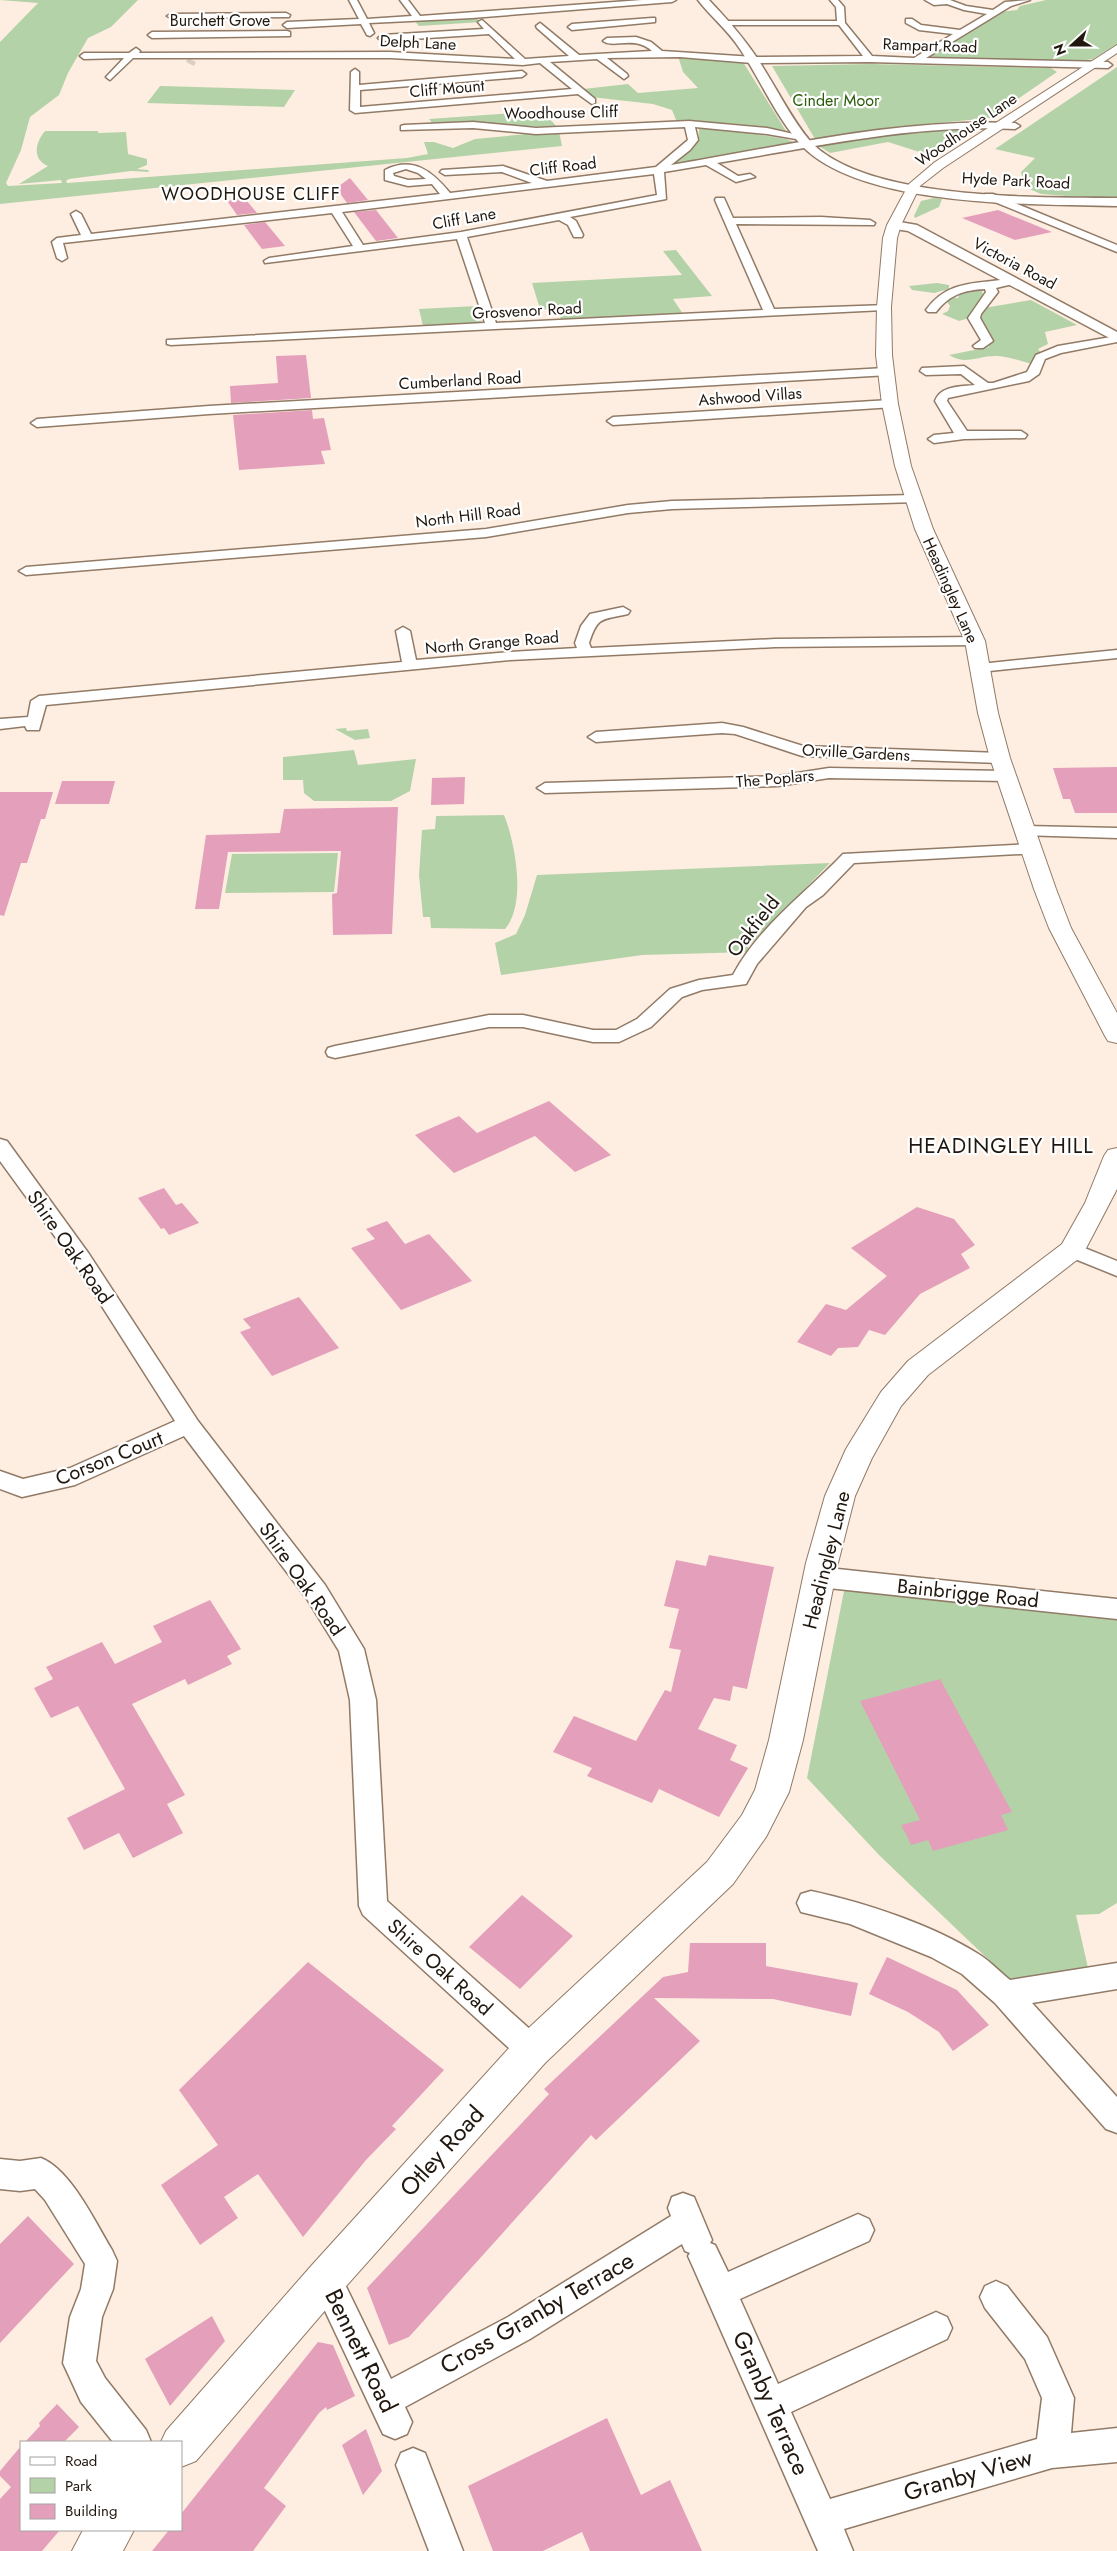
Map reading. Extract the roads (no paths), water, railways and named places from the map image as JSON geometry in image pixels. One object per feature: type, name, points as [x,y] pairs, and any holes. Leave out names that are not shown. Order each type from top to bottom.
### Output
[{"type":"highway","name":"Woodhouse Lane","points":[[913,189],[915,184],[939,165],[1117,48]]},
{"type":"highway","name":"Woodhouse Lane","points":[[913,189],[925,185],[941,172],[1112,62]]},
{"type":"highway","name":"Headingley Lane","points":[[913,189],[894,224],[884,307],[885,372],[898,447],[924,529],[975,641],[1003,767],[1060,928],[1115,1028]]},
{"type":"highway","name":"Headingley Lane","points":[[720,1873],[754,1826],[772,1792],[786,1740],[819,1577],[840,1496],[857,1457],[891,1400],[918,1368],[1072,1250],[1098,1203],[1117,1156]]},
{"type":"highway","name":"Otley Road","points":[[182,2445],[326,2279],[532,2050],[720,1873]]},
{"type":"highway","points":[[94,2551],[111,2531]]},
{"type":"street","points":[[353,0],[373,38],[392,51],[412,46]]},
{"type":"street","points":[[404,0],[418,19]]},
{"type":"street","points":[[552,0],[562,9]]},
{"type":"street","name":"Burchett Grove","points":[[147,40],[287,30],[363,22],[672,0]]},
{"type":"street","name":"Hyde Park Road","points":[[703,0],[726,23],[805,141],[827,161],[842,170],[913,189],[989,196],[1117,202]]},
{"type":"street","points":[[834,0],[840,6],[841,23],[869,59]]},
{"type":"street","points":[[929,0],[934,3],[948,2],[964,8],[994,12]]},
{"type":"street","points":[[916,60],[994,12],[1006,2],[1026,0]]},
{"type":"street","points":[[572,27],[656,23],[630,4]]},
{"type":"street","points":[[110,77],[180,7]]},
{"type":"street","points":[[171,16],[285,10],[287,30],[282,55]]},
{"type":"street","points":[[558,18],[641,11]]},
{"type":"street","points":[[788,14],[801,23]]},
{"type":"street","points":[[475,18],[522,62]]},
{"type":"street","points":[[908,21],[919,27],[959,32]]},
{"type":"street","points":[[726,23],[841,23]]},
{"type":"street","points":[[540,26],[577,58]]},
{"type":"street","points":[[382,38],[491,31]]},
{"type":"street","points":[[459,33],[490,61]]},
{"type":"street","points":[[607,41],[634,38],[649,42],[660,54]]},
{"type":"street","name":"Delph Lane","points":[[84,56],[192,58],[392,51],[490,61],[522,62],[543,62],[599,56],[660,54],[751,59]]},
{"type":"street","points":[[599,56],[624,76]]},
{"type":"street","name":"Rampart Road","points":[[751,59],[869,59],[1092,65],[1112,62]]},
{"type":"street","points":[[543,62],[546,72]]},
{"type":"street","name":"Cliff Mount","points":[[355,72],[355,110],[388,111],[579,91]]},
{"type":"street","points":[[355,88],[546,72],[579,91],[592,102]]},
{"type":"street","points":[[538,95],[548,105]]},
{"type":"street","points":[[659,170],[687,148],[693,140],[689,124]]},
{"type":"street","name":"Woodhouse Cliff","points":[[404,128],[473,126],[536,131],[689,124],[767,131],[805,141]]},
{"type":"street","name":"Cliff Road","points":[[62,258],[58,241],[88,236],[335,210],[659,170],[805,141],[910,128],[1001,124],[1015,126]]},
{"type":"street","points":[[706,161],[736,179],[750,176]]},
{"type":"street","points":[[445,172],[503,168],[546,184]]},
{"type":"street","name":"Cliff Lane","points":[[270,261],[461,236],[662,197],[659,170]]},
{"type":"street","points":[[435,181],[447,196]]},
{"type":"street","points":[[989,196],[1117,249]]},
{"type":"street","points":[[720,200],[771,314]]},
{"type":"street","points":[[335,210],[358,246]]},
{"type":"street","points":[[76,214],[88,236]]},
{"type":"street","points":[[560,216],[572,223],[578,235]]},
{"type":"street","points":[[729,221],[806,220],[870,223]]},
{"type":"street","name":"Victoria Road","points":[[894,224],[912,228],[1114,335]]},
{"type":"street","points":[[461,236],[492,328]]},
{"type":"street","points":[[932,310],[944,294],[968,287],[989,286],[1013,281]]},
{"type":"street","points":[[979,346],[987,341],[974,318],[981,305],[990,297],[992,292],[989,286]]},
{"type":"street","name":"Grosvenor Road","points":[[172,342],[492,328],[884,307]]},
{"type":"street","points":[[964,435],[957,428],[941,401],[943,396],[950,392],[985,387],[1031,375],[1037,368],[1040,357],[1058,350],[1114,335]]},
{"type":"street","points":[[926,371],[964,370],[985,387]]},
{"type":"street","name":"Cumberland Road","points":[[37,423],[209,410],[885,372]]},
{"type":"street","name":"Ashwood Villas","points":[[613,421],[890,404]]},
{"type":"street","points":[[934,439],[964,435],[1021,435]]},
{"type":"street","name":"North Hill Road","points":[[26,571],[486,533],[628,509],[672,505],[913,499]]},
{"type":"street","points":[[586,653],[582,643],[588,622],[596,616],[623,611]]},
{"type":"street","points":[[403,631],[410,666]]},
{"type":"street","name":"North Grange Road","points":[[0,724],[34,724],[39,701],[510,656],[775,643],[975,641]]},
{"type":"street","points":[[980,668],[1117,654]]},
{"type":"street","name":"Orville Gardens","points":[[596,737],[722,728],[737,730],[802,751],[1003,767]]},
{"type":"street","name":"The Poplars","points":[[545,788],[778,781],[829,772],[1003,767]]},
{"type":"street","points":[[1029,840],[1117,833]]},
{"type":"street","name":"Oakfield","points":[[335,1052],[489,1022],[523,1021],[593,1036],[619,1036],[644,1023],[676,993],[699,985],[740,980],[749,962],[800,903],[817,891],[849,858],[1029,840]]},
{"type":"street","name":"Shire Oak Road","points":[[0,1145],[18,1173],[82,1259],[188,1424],[316,1592],[351,1648],[363,1700],[373,1906],[532,2050]]},
{"type":"street","points":[[1072,1250],[1117,1269]]},
{"type":"street","name":"Corson Court","points":[[0,1480],[22,1488],[76,1476],[188,1424]]},
{"type":"street","name":"Bainbrigge Road","points":[[819,1577],[1117,1609]]},
{"type":"street","points":[[811,1902],[852,1912],[941,1948],[972,1966],[1005,1994],[1117,2119]]},
{"type":"street","points":[[1005,1994],[1117,1976]]},
{"type":"street","points":[[0,2174],[20,2176],[41,2173],[56,2189],[101,2261],[97,2289],[86,2317],[79,2363],[93,2390],[133,2441]]},
{"type":"street","points":[[720,2292],[858,2230]]},
{"type":"street","name":"Granby Terrace","points":[[693,2232],[772,2404],[836,2551]]},
{"type":"street","name":"Cross Granby Terrace","points":[[389,2411],[518,2328],[693,2232]]},
{"type":"street","name":"Bennett Road","points":[[326,2279],[364,2355],[389,2411]]},
{"type":"street","points":[[996,2298],[1036,2348],[1058,2398],[1052,2451]]},
{"type":"street","points":[[772,2404],[936,2328]]},
{"type":"street","name":"Granby View","points":[[822,2518],[1052,2451],[1117,2445]]},
{"type":"street","points":[[413,2465],[446,2551]]},
{"type":"tunnel","points":[[190,64],[192,60]]},
{"type":"district","name":"WOODHOUSE CLIFF","points":[[251,194]]},
{"type":"district","name":"HEADINGLEY HILL","points":[[1001,1146]]},
{"type":"park label","name":"Cinder Moor","points":[[836,100]]}]
